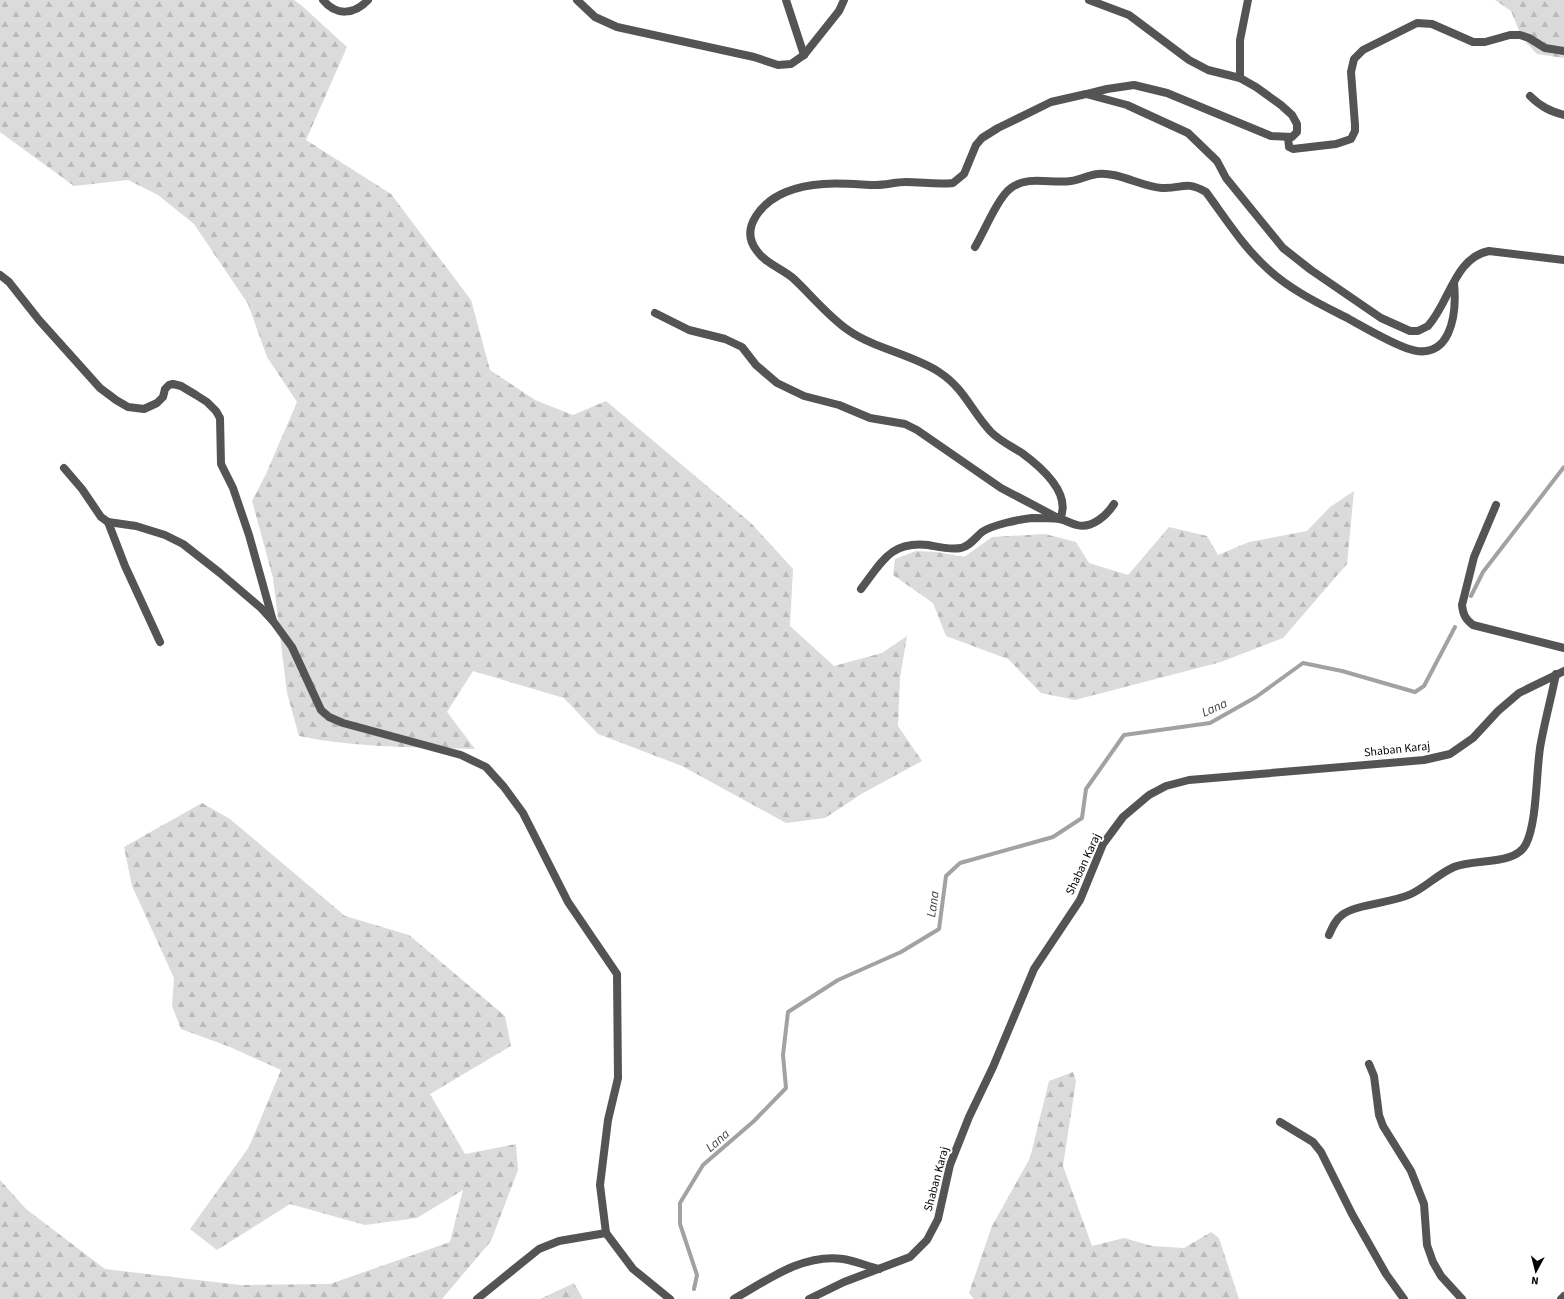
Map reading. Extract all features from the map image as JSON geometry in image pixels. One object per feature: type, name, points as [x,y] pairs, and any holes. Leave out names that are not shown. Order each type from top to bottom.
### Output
[{"type":"street","points":[[323,0],[336,11],[344,13],[355,10],[368,0]]},
{"type":"street","points":[[577,0],[595,17],[617,27],[754,58],[778,65],[791,64],[804,55],[839,10],[844,0]]},
{"type":"street","points":[[786,0],[804,55]]},
{"type":"street","points":[[1060,519],[1064,512],[1064,502],[1061,492],[1049,478],[1023,454],[997,438],[984,425],[962,391],[952,380],[937,370],[848,331],[792,277],[765,260],[751,241],[750,233],[752,223],[759,212],[774,198],[787,192],[814,184],[836,183],[879,185],[906,182],[942,184],[953,183],[964,174],[976,145],[988,134],[1051,102],[1106,89],[1134,85],[1166,93],[1271,136],[1288,137],[1297,132],[1297,124],[1292,115],[1281,105],[1240,78],[1208,70],[1189,60],[1129,15],[1090,0]]},
{"type":"street","points":[[1240,78],[1240,40],[1248,0]]},
{"type":"street","points":[[1288,137],[1289,147],[1297,149],[1336,144],[1351,139],[1355,131],[1351,72],[1354,59],[1363,50],[1417,22],[1432,24],[1473,42],[1485,42],[1510,35],[1520,35],[1529,38],[1544,48],[1564,51]]},
{"type":"street","points":[[1086,94],[1127,105],[1188,133],[1218,161],[1226,178],[1283,248],[1311,270],[1381,318],[1410,331],[1423,329],[1433,322],[1454,282],[1469,260],[1480,253],[1489,251],[1564,260]]},
{"type":"street","points":[[1530,96],[1540,106],[1550,112],[1564,115]]},
{"type":"street","points":[[975,247],[1002,197],[1010,188],[1020,182],[1069,181],[1084,179],[1097,174],[1111,175],[1161,188],[1192,185],[1206,192],[1245,246],[1269,271],[1298,291],[1406,348],[1428,350],[1442,341],[1448,334],[1453,324],[1455,312],[1454,282]]},
{"type":"street","points":[[0,275],[9,282],[39,320],[100,388],[116,400],[128,406],[144,409],[157,403],[163,397],[165,389],[169,385],[173,384],[196,394],[216,411],[220,418],[221,464],[233,488],[249,535],[273,621]]},
{"type":"street","points":[[655,313],[689,330],[725,339],[742,348],[756,365],[777,383],[804,396],[839,405],[870,418],[905,424],[917,430],[1001,488],[1060,519],[1078,526],[1094,522],[1107,515],[1114,504]]},
{"type":"street","points":[[64,468],[82,489],[100,517],[108,522],[136,526],[183,544],[220,573],[273,621],[292,647],[321,710],[329,717],[343,723],[461,755],[486,767],[504,787],[523,813],[568,902],[618,974],[618,1078],[608,1120],[600,1185],[606,1233],[633,1269],[670,1299]]},
{"type":"street","points":[[1496,505],[1474,557],[1462,605],[1463,613],[1466,619],[1473,625],[1564,648]]},
{"type":"street","points":[[861,589],[885,558],[897,548],[909,545],[928,545],[949,549],[963,548],[983,531],[998,526],[1031,518],[1060,519]]},
{"type":"street","points":[[108,522],[125,566],[160,642]]},
{"type":"street","name":"Shaban Karaj","points":[[809,1299],[844,1282],[910,1257],[927,1240],[938,1219],[950,1165],[969,1116],[993,1067],[1034,970],[1080,900],[1103,844],[1133,807],[1148,795],[1166,786],[1189,780],[1424,760],[1450,754],[1473,738],[1498,711],[1519,692],[1564,671]]},
{"type":"street","points":[[1329,935],[1334,924],[1342,914],[1358,908],[1399,899],[1413,893],[1454,867],[1468,863],[1518,855],[1526,844],[1530,830],[1540,749],[1556,674]]},
{"type":"street","points":[[1369,1064],[1374,1076],[1379,1115],[1383,1126],[1411,1171],[1424,1204],[1427,1245],[1433,1262],[1441,1276],[1462,1299]]},
{"type":"street","points":[[1280,1122],[1313,1142],[1321,1152],[1352,1214],[1386,1274],[1404,1299]]},
{"type":"street","points":[[477,1299],[502,1277],[539,1249],[559,1241],[606,1233]]},
{"type":"street","points":[[734,1299],[781,1271],[816,1260],[842,1259],[879,1269]]},
{"type":"street","points":[[1561,1299],[1564,1296]]},
{"type":"green space","points":[[0,0],[294,0],[301,5],[347,47],[306,140],[391,194],[471,300],[490,370],[535,400],[573,415],[606,401],[751,523],[793,569],[790,626],[834,666],[882,653],[907,636],[900,678],[898,726],[922,761],[863,793],[825,818],[786,823],[682,766],[598,734],[564,698],[473,671],[447,712],[475,749],[365,745],[299,736],[287,693],[273,578],[252,501],[266,474],[297,402],[267,357],[248,304],[194,224],[158,195],[128,180],[74,186],[0,132]]},
{"type":"green space","points":[[1495,0],[1564,0],[1564,58],[1537,54],[1522,38],[1511,11]]},
{"type":"green space","points":[[1354,491],[1347,564],[1283,638],[1221,662],[1075,700],[1041,693],[1008,659],[946,636],[933,603],[893,575],[895,559],[916,551],[937,552],[964,557],[992,537],[1045,534],[1076,542],[1089,563],[1128,575],[1169,527],[1207,536],[1218,555],[1249,542],[1307,531],[1330,507]]},
{"type":"green space","points":[[202,803],[230,819],[345,916],[409,935],[505,1016],[511,1046],[430,1094],[465,1154],[516,1144],[518,1170],[491,1241],[442,1299],[0,1299],[0,1180],[26,1209],[105,1269],[240,1285],[330,1284],[450,1242],[463,1190],[417,1218],[365,1225],[290,1204],[217,1250],[190,1229],[249,1147],[281,1070],[230,1047],[181,1029],[172,1006],[174,978],[132,886],[124,847]]},
{"type":"green space","points":[[1073,1072],[1076,1081],[1063,1166],[1092,1246],[1124,1238],[1152,1246],[1184,1248],[1211,1232],[1219,1238],[1239,1299],[974,1299],[969,1293],[992,1226],[1030,1158],[1049,1081]]},
{"type":"green space","points":[[574,1283],[583,1299],[540,1299]]},
{"type":"waterway","points":[[1471,596],[1483,572],[1564,467]]},
{"type":"waterway","name":"Lana","points":[[694,1289],[697,1275],[680,1224],[680,1203],[703,1165],[754,1121],[786,1088],[783,1055],[788,1012],[838,980],[901,952],[939,929],[946,876],[960,863],[1053,837],[1082,818],[1086,789],[1124,735],[1210,723],[1256,697],[1303,663],[1342,671],[1415,692],[1424,686],[1455,627]]}]
